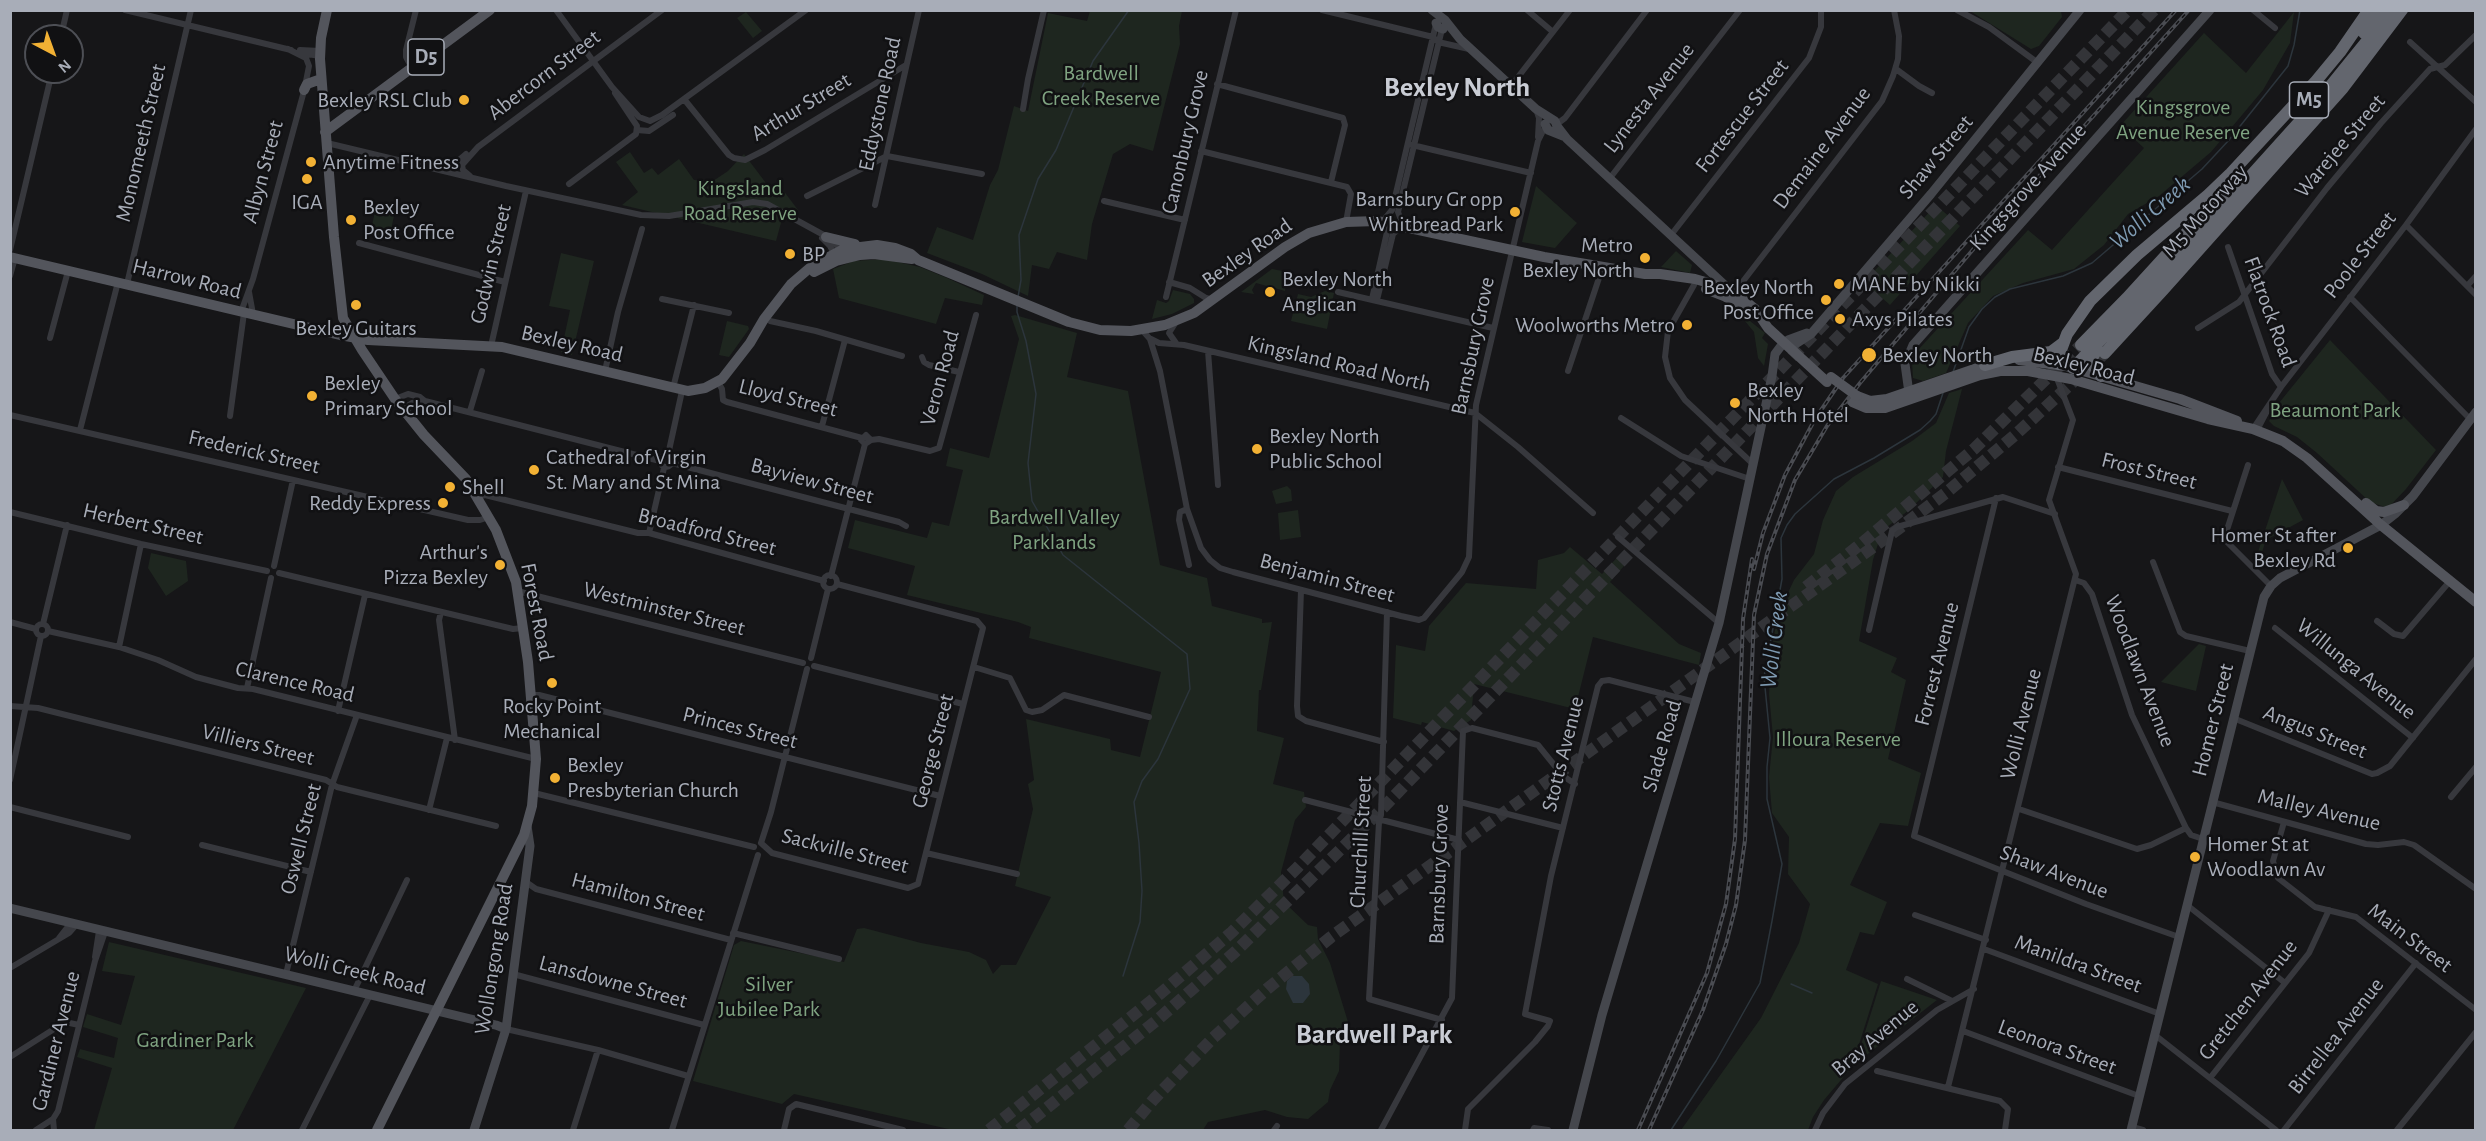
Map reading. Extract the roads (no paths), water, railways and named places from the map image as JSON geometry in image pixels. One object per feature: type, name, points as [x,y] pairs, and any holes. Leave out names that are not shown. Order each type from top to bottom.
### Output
[{"type":"highway","points":[[1985,365],[2012,357],[2050,352],[2064,342],[2075,321],[2099,291],[2136,255],[2215,189],[2292,108],[2340,52],[2369,10]]},
{"type":"highway","name":"M5 Motorway","points":[[2081,345],[2135,290],[2321,86],[2381,10]]},
{"type":"highway","points":[[2065,372],[2106,336],[2320,99],[2392,10]]},
{"type":"highway","name":"M5 Motorway","points":[[2105,353],[2357,70],[2402,10]]},
{"type":"highway","points":[[2357,70],[2408,10]]},
{"type":"highway","points":[[2101,376],[2093,368],[2091,361],[2094,352],[2103,344],[2106,336]]},
{"type":"highway","points":[[2064,342],[2065,372]]},
{"type":"main road","name":"Forest Road","points":[[327,10],[320,53],[321,83],[340,307],[345,322],[395,399],[424,435],[462,475],[477,497],[489,517],[512,569],[523,628],[536,759],[534,793],[527,826],[377,1131]]},
{"type":"main road","name":"D5","points":[[326,137],[412,68],[490,10]]},
{"type":"main road","points":[[304,90],[321,83]]},
{"type":"main road","name":"Bexley Road","points":[[354,337],[491,346],[605,371],[677,390],[705,388],[718,382],[732,368],[756,335],[803,281],[838,256],[874,254],[918,260],[1091,328],[1112,331],[1142,330],[1176,321],[1194,313],[1296,240],[1323,228],[1347,222],[1380,221],[1512,250],[1645,274],[1660,279],[1697,281],[1732,292],[1755,309],[1762,319]]},
{"type":"main road","points":[[823,236],[864,246]]},
{"type":"main road","name":"Bexley Road","points":[[756,335],[764,319],[791,284],[812,266],[864,246],[895,248],[911,254],[918,260]]},
{"type":"main road","name":"Harrow Road","points":[[12,255],[68,271],[354,337]]},
{"type":"main road","name":"Bexley Road","points":[[1697,281],[1772,325],[1789,344],[1866,408],[1879,409],[1985,365],[2012,361],[2065,372],[2208,419],[2254,429]]},
{"type":"main road","name":"Bexley Road","points":[[1958,378],[2000,371],[2065,372],[2101,376],[2201,406],[2295,448],[2381,525],[2475,602]]},
{"type":"main road","points":[[2344,492],[2355,495],[2379,512],[2390,512],[2404,505]]},
{"type":"street","points":[[125,10],[288,49],[320,53]]},
{"type":"street","name":"Monomeeth Street","points":[[80,430],[122,283],[191,10]]},
{"type":"street","points":[[412,68],[406,57],[406,50],[416,10]]},
{"type":"street","points":[[556,10],[612,87],[639,117],[647,121],[656,119],[803,11]]},
{"type":"street","name":"Abercorn Street","points":[[435,169],[448,168],[478,147],[662,10]]},
{"type":"street","name":"Eddystone Road","points":[[875,205],[919,10]]},
{"type":"street","points":[[1023,109],[1044,10]]},
{"type":"street","name":"Canonbury Grove","points":[[1166,297],[1236,10]]},
{"type":"street","points":[[1322,10],[1473,51]]},
{"type":"street","points":[[1426,10],[1732,292]]},
{"type":"street","points":[[1432,10],[1441,24]]},
{"type":"street","points":[[1527,10],[1554,32]]},
{"type":"street","points":[[1511,86],[1570,10]]},
{"type":"street","name":"Barnsbury Grove","points":[[1424,618],[1462,572],[1469,557],[1475,413],[1538,138],[1647,10]]},
{"type":"street","name":"Lynesta Avenue","points":[[1610,178],[1740,10]]},
{"type":"street","name":"Fortescue Street","points":[[1671,236],[1809,58],[1821,27],[1821,10]]},
{"type":"street","name":"Demaine Avenue","points":[[1732,292],[1877,110],[1896,69],[1899,36],[1894,10]]},
{"type":"street","points":[[1957,10],[1989,27],[2038,63]]},
{"type":"street","name":"Shaw Street","points":[[1789,344],[1806,338],[1819,325],[1950,172],[2080,10]]},
{"type":"street","name":"Kingsgrove Avenue","points":[[1910,397],[1905,364],[1913,345],[2210,10]]},
{"type":"street","points":[[2253,10],[2275,28]]},
{"type":"street","points":[[1375,299],[1393,234],[1403,225],[1398,212],[1411,144],[1435,40],[1441,24]]},
{"type":"street","name":"Warejee Street","points":[[2198,328],[2245,296],[2327,188],[2381,123],[2430,69],[2445,65],[2475,35]]},
{"type":"street","points":[[2410,42],[2475,102]]},
{"type":"street","name":"Albyn Street","points":[[246,313],[249,292],[304,90],[309,62],[306,58],[288,49]]},
{"type":"street","name":"Arthur Street","points":[[684,99],[729,155],[744,160],[765,150],[906,65]]},
{"type":"street","points":[[1896,69],[1932,93]]},
{"type":"street","points":[[10,276],[12,255],[49,84]]},
{"type":"street","points":[[1217,84],[1343,118],[1345,125],[1331,182]]},
{"type":"street","points":[[612,87],[637,130]]},
{"type":"street","points":[[1536,109],[1539,118],[1538,138]]},
{"type":"street","points":[[637,130],[649,131],[673,115]]},
{"type":"street","name":"Poole Street","points":[[2254,429],[2281,387],[2406,225],[2475,129]]},
{"type":"street","points":[[569,184],[632,138],[637,130]]},
{"type":"street","points":[[326,137],[435,169],[658,217],[762,203],[781,210],[834,242],[838,256]]},
{"type":"street","points":[[1411,144],[1531,173]]},
{"type":"street","points":[[1375,299],[1387,232],[1380,221],[1392,210],[1411,144]]},
{"type":"street","name":"Abercorn Street","points":[[478,147],[464,161],[462,167],[468,175],[484,180]]},
{"type":"street","points":[[1201,151],[1345,186],[1350,190],[1347,222]]},
{"type":"street","points":[[807,196],[887,156],[982,174]]},
{"type":"street","name":"Godwin Street","points":[[491,346],[526,190]]},
{"type":"street","points":[[1104,201],[1185,219]]},
{"type":"street","points":[[2406,225],[2475,295]]},
{"type":"street","points":[[605,371],[618,312],[642,229]]},
{"type":"street","points":[[359,243],[505,282]]},
{"type":"street","name":"Flatrock Road","points":[[2228,247],[2272,374],[2281,387]]},
{"type":"street","points":[[1691,255],[1696,262],[1697,281],[1668,331],[1665,357],[1670,378],[1685,400],[1753,464]]},
{"type":"street","points":[[1568,371],[1603,266]]},
{"type":"street","points":[[50,338],[68,271]]},
{"type":"street","points":[[2467,286],[2475,276]]},
{"type":"street","points":[[1169,282],[1190,288],[1209,299],[1215,299]]},
{"type":"street","name":"Albyn Street","points":[[246,313],[249,292]]},
{"type":"street","points":[[1338,292],[1493,328]]},
{"type":"street","points":[[1194,313],[1199,305],[1198,294]]},
{"type":"street","points":[[2248,465],[2224,539],[2271,586],[2286,575],[2381,525],[2404,505],[2474,416],[2350,297]]},
{"type":"street","points":[[662,298],[729,313]]},
{"type":"street","points":[[668,455],[677,390],[694,305]]},
{"type":"street","points":[[230,416],[246,313]]},
{"type":"street","name":"Veron Road","points":[[937,450],[941,444],[976,315]]},
{"type":"street","points":[[770,321],[902,356]]},
{"type":"street","points":[[1176,321],[1169,333],[1176,344]]},
{"type":"street","points":[[1142,330],[1150,339],[1160,371],[1187,508],[1180,512],[1179,520],[1190,566]]},
{"type":"street","name":"Kingsland Road North","points":[[1150,339],[1159,343],[1208,351],[1475,413],[1518,447],[1593,513]]},
{"type":"street","points":[[822,426],[845,340]]},
{"type":"street","points":[[1160,371],[1160,349],[1166,343]]},
{"type":"street","name":"Slade Road","points":[[1573,1131],[1602,1015],[1719,623],[1773,369],[1789,344]]},
{"type":"street","points":[[1208,351],[1218,485]]},
{"type":"street","points":[[922,357],[929,365],[959,372]]},
{"type":"street","points":[[470,411],[482,371]]},
{"type":"street","name":"Wolli Avenue","points":[[1948,1087],[2075,580],[2076,571],[2049,496],[2073,420],[2065,372]]},
{"type":"street","name":"Lloyd Street","points":[[718,382],[722,389],[723,400],[866,440],[879,440],[930,452],[937,450]]},
{"type":"street","points":[[395,399],[408,394],[426,401],[660,461],[664,468],[649,533]]},
{"type":"street","points":[[403,409],[412,403],[426,401]]},
{"type":"street","name":"Frederick Street","points":[[10,414],[468,520],[489,517]]},
{"type":"street","points":[[1621,418],[1681,456],[1750,479]]},
{"type":"street","points":[[814,666],[811,658],[828,589],[824,580],[831,576],[866,440]]},
{"type":"street","points":[[660,461],[662,456],[668,455]]},
{"type":"street","points":[[664,468],[672,464],[672,458],[668,455]]},
{"type":"street","name":"Bayview Street","points":[[672,464],[849,509],[906,526]]},
{"type":"street","name":"Frost Street","points":[[2058,467],[2232,511]]},
{"type":"street","points":[[293,480],[274,566],[279,573],[513,629],[523,628]]},
{"type":"street","name":"Broadford Street","points":[[477,497],[485,495],[638,533],[649,533],[824,580]]},
{"type":"street","points":[[1869,630],[1892,531],[1897,526],[2003,497],[2055,514]]},
{"type":"street","name":"Forrest Avenue","points":[[1916,839],[1915,832],[1996,498]]},
{"type":"street","name":"Benjamin Street","points":[[1187,508],[1204,552],[1220,568],[1415,619],[1424,618]]},
{"type":"street","name":"Herbert Street","points":[[10,512],[141,544],[267,571]]},
{"type":"street","points":[[36,629],[43,624],[67,525]]},
{"type":"street","points":[[1618,537],[1719,623]]},
{"type":"street","points":[[119,647],[141,544]]},
{"type":"street","points":[[2153,562],[2176,627],[2182,634],[2250,651]]},
{"type":"street","points":[[272,578],[267,576],[267,571],[269,567],[274,566]]},
{"type":"street","points":[[272,578],[279,573]]},
{"type":"street","points":[[828,589],[834,588],[837,584],[836,578],[831,576]]},
{"type":"street","points":[[247,688],[272,578]]},
{"type":"street","name":"Woodlawn Avenue","points":[[2075,580],[2084,583],[2092,594],[2132,715],[2186,828]]},
{"type":"street","points":[[2377,621],[2394,634],[2403,636],[2450,581]]},
{"type":"street","name":"George Street","points":[[837,584],[977,621],[981,624],[982,634],[974,668],[916,886]]},
{"type":"street","name":"Homer Street","points":[[2131,1129],[2262,601],[2271,586]]},
{"type":"street","points":[[1301,590],[1298,716],[1306,721],[1384,742]]},
{"type":"street","name":"Westminster Street","points":[[517,591],[805,666]]},
{"type":"street","points":[[338,711],[365,595]]},
{"type":"street","points":[[441,612],[439,620],[455,740]]},
{"type":"street","name":"Churchill Street","points":[[1387,612],[1384,742],[1369,999],[1442,1020]]},
{"type":"street","points":[[10,622],[36,629],[41,636],[10,780]]},
{"type":"street","points":[[41,636],[48,631],[43,624]]},
{"type":"street","name":"Willunga Avenue","points":[[2275,628],[2413,738]]},
{"type":"street","name":"Clarence Road","points":[[48,631],[119,647],[158,660],[196,677],[536,759]]},
{"type":"street","points":[[672,1131],[758,855],[755,852],[785,758],[807,658],[811,658]]},
{"type":"street","name":"Angus Street","points":[[2233,718],[2372,774],[2381,772],[2390,766],[2475,659]]},
{"type":"street","points":[[805,666],[811,669],[814,666],[963,704]]},
{"type":"street","points":[[974,668],[1010,678],[1026,710],[1032,712],[1042,710],[1064,695],[1149,717]]},
{"type":"street","name":"Stotts Avenue","points":[[1460,802],[1563,828],[1598,686],[1602,681],[1609,680],[1695,702]]},
{"type":"street","name":"Princes Street","points":[[531,695],[538,694],[940,796]]},
{"type":"street","name":"Villiers Street","points":[[10,706],[27,705],[326,780],[332,785],[496,826]]},
{"type":"street","name":"Oswell Street","points":[[286,974],[332,785],[357,715]]},
{"type":"street","name":"Barnsbury Grove","points":[[1380,1131],[1451,1002],[1463,730],[1538,745],[1563,776],[1575,784]]},
{"type":"street","points":[[429,810],[447,738]]},
{"type":"street","points":[[2451,797],[2475,767]]},
{"type":"street","name":"Sackville Street","points":[[534,793],[757,845]]},
{"type":"street","points":[[1305,800],[1459,840]]},
{"type":"street","name":"Malley Avenue","points":[[2212,802],[2366,844],[2404,842],[2414,845],[2475,889]]},
{"type":"street","points":[[10,807],[128,837]]},
{"type":"street","points":[[2019,809],[2137,849],[2151,845],[2186,828],[2191,835],[2203,839]]},
{"type":"street","name":"Main Street","points":[[2284,822],[2273,861],[2275,872],[2280,879],[2314,907],[2355,917],[2475,1010]]},
{"type":"street","name":"Wollongong Road","points":[[474,1131],[506,1029],[530,846],[527,826]]},
{"type":"street","points":[[1465,1131],[1468,1109],[1535,1042],[1550,1021],[1525,1014],[1563,828]]},
{"type":"street","name":"Shaw Avenue","points":[[1916,839],[2179,937]]},
{"type":"street","points":[[202,845],[311,872]]},
{"type":"street","points":[[757,845],[766,850],[763,854],[758,855]]},
{"type":"street","name":"Sackville Street","points":[[766,850],[908,888],[916,886]]},
{"type":"street","points":[[926,853],[1017,874]]},
{"type":"street","points":[[354,991],[407,880]]},
{"type":"street","name":"Hamilton Street","points":[[526,882],[536,889],[732,936],[839,958]]},
{"type":"street","name":"Hamilton Street","points":[[522,897],[530,890],[536,889]]},
{"type":"street","points":[[2187,905],[2285,983]]},
{"type":"street","name":"Wolli Creek Road","points":[[10,908],[598,1050],[688,1076]]},
{"type":"street","name":"Gretchen Avenue","points":[[2210,1078],[2312,948],[2329,910]]},
{"type":"street","points":[[1915,915],[1986,940]]},
{"type":"street","points":[[10,968],[69,933],[73,925]]},
{"type":"street","name":"Gardiner Avenue","points":[[54,1131],[53,1119],[58,1110],[102,932]]},
{"type":"street","name":"Manildra Street","points":[[1984,949],[2160,1014]]},
{"type":"street","name":"Birrellea Avenue","points":[[2284,1131],[2416,963]]},
{"type":"street","name":"Lansdowne Street","points":[[513,974],[704,1025]]},
{"type":"street","points":[[1907,979],[1952,1001]]},
{"type":"street","name":"Bray Avenue","points":[[1815,1131],[1823,1113],[1845,1084],[1905,1034],[1952,1001],[1974,989]]},
{"type":"street","points":[[302,1131],[370,995]]},
{"type":"street","points":[[10,1057],[65,1022],[78,1025]]},
{"type":"street","name":"Leonora Street","points":[[1963,1031],[2139,1096]]},
{"type":"street","points":[[2397,1131],[2475,1032]]},
{"type":"street","points":[[2155,1035],[2276,1131]]},
{"type":"street","points":[[573,1131],[598,1050]]},
{"type":"street","points":[[1877,1071],[2000,1101],[2009,1113],[2005,1131]]},
{"type":"street","points":[[784,1131],[792,1105],[903,1131]]},
{"type":"street","points":[[36,1131],[53,1119]]},
{"type":"street","points":[[1533,1131],[1534,1128],[1548,1131]]},
{"type":"street","points":[[2131,1129],[2143,1131]]},
{"type":"waterway","points":[[1018,297],[1021,280],[1019,235],[1038,179],[1056,150],[1093,61],[1129,10]]},
{"type":"waterway","name":"Wolli Creek","points":[[1953,372],[1969,327],[1982,309],[1995,297],[2010,289],[2063,276],[2092,263],[2202,169],[2229,140],[2288,66],[2300,10]]},
{"type":"waterway","points":[[1017,305],[1036,394],[1028,463],[1032,501],[1063,555],[1187,654],[1190,689],[1158,759],[1142,781],[1134,802],[1142,891],[1140,922],[1123,976]]},
{"type":"waterway","name":"Wolli Creek","points":[[1671,1130],[1716,1061],[1760,983],[1772,921],[1782,864],[1767,799],[1770,738],[1764,677],[1782,579],[1781,538],[1795,514],[1834,479],[1920,430],[1936,414],[1943,393]]},
{"type":"waterway","points":[[1791,984],[1812,993]]},
{"type":"tunnel","points":[[989,1130],[1161,993],[1232,932],[1297,868],[2128,10]]},
{"type":"tunnel","points":[[1019,1130],[1156,1021],[1235,952],[1377,814],[2154,10]]},
{"type":"tunnel","points":[[1806,587],[1974,449],[2081,345]]},
{"type":"tunnel","points":[[1128,1130],[1154,1099],[1213,1038],[1267,989],[1331,937],[1897,530],[2015,435],[2105,353]]},
{"type":"railway","points":[[1754,569],[1763,533],[1785,475],[1815,419],[1843,378],[2176,10]]},
{"type":"railway","points":[[1649,1130],[1703,1010],[1726,944],[1736,905],[1745,840],[1754,615],[1767,554],[1795,480],[1827,426],[1860,383],[1976,246],[2189,10]]},
{"type":"railway","points":[[1638,1130],[1707,973],[1726,904],[1735,839],[1743,619],[1752,559]]},
{"type":"place","name":"Bexley RSL Club","points":[[464,100]]},
{"type":"place","name":"Anytime Fitness","points":[[311,162]]},
{"type":"place","name":"IGA","points":[[307,179]]},
{"type":"place","name":"Barnsbury Gr opp Whitbread Park","points":[[1515,212]]},
{"type":"place","name":"Bexley Post Office","points":[[351,220]]},
{"type":"place","name":"BP","points":[[790,254]]},
{"type":"place","name":"Metro Bexley North","points":[[1645,258]]},
{"type":"place","name":"MANE by Nikki","points":[[1839,284]]},
{"type":"place","name":"Bexley North Anglican","points":[[1270,292]]},
{"type":"place","name":"Bexley North Post Office","points":[[1826,300]]},
{"type":"place","name":"Bexley Guitars","points":[[356,305]]},
{"type":"place","name":"Axys Pilates","points":[[1840,319]]},
{"type":"place","name":"Woolworths Metro","points":[[1687,325]]},
{"type":"place","name":"Bexley North","points":[[1869,355]]},
{"type":"place","name":"Bexley Primary School","points":[[312,396]]},
{"type":"place","name":"Bexley North Hotel","points":[[1735,403]]},
{"type":"place","name":"Bexley North Public School","points":[[1257,449]]},
{"type":"place","name":"Cathedral of Virgin St. Mary and St Mina","points":[[534,470]]},
{"type":"place","name":"Shell","points":[[450,487]]},
{"type":"place","name":"Reddy Express","points":[[443,503]]},
{"type":"place","name":"Homer St after Bexley Rd","points":[[2348,548]]},
{"type":"place","name":"Arthur's Pizza Bexley","points":[[500,565]]},
{"type":"place","name":"Rocky Point Mechanical","points":[[552,683]]},
{"type":"place","name":"Bexley Presbyterian Church","points":[[555,778]]},
{"type":"place","name":"Homer St at Woodlawn Av","points":[[2195,857]]},
{"type":"district","name":"Bexley North","points":[[1457,88]]},
{"type":"district","name":"Bardwell Park","points":[[1374,1035]]},
{"type":"park label","name":"Bardwell Creek Reserve","points":[[1101,86]]},
{"type":"park label","name":"Kingsgrove Avenue Reserve","points":[[2183,120]]},
{"type":"park label","name":"Kingsland Road Reserve","points":[[740,200]]},
{"type":"park label","name":"Beaumont Park","points":[[2335,410]]},
{"type":"park label","name":"Bardwell Valley Parklands","points":[[1054,530]]},
{"type":"park label","name":"Illoura Reserve","points":[[1838,739]]},
{"type":"park label","name":"Silver Jubilee Park","points":[[769,996]]},
{"type":"park label","name":"Gardiner Park","points":[[195,1040]]}]
